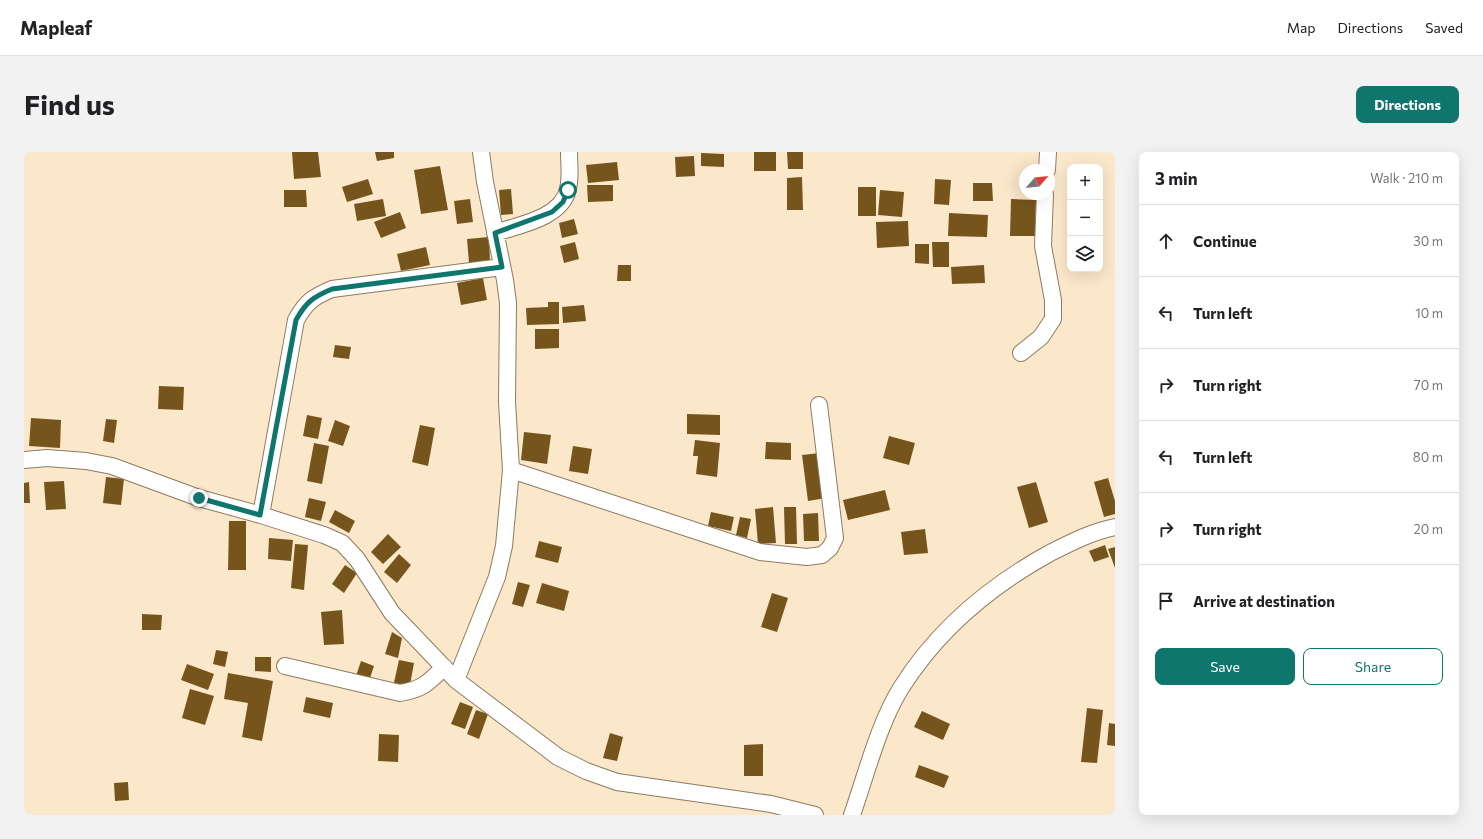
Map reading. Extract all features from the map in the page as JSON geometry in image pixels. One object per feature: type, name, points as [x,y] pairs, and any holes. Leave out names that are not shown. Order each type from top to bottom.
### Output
[{"type":"street","points":[[456,680],[497,577],[504,546],[511,470],[508,402],[508,303],[485,182],[482,152]]},
{"type":"street","points":[[495,233],[552,212],[563,202],[568,190],[569,152]]},
{"type":"street","points":[[1047,164],[1048,152]]},
{"type":"street","points":[[1021,353],[1041,337],[1053,319],[1053,300],[1043,246],[1045,200]]},
{"type":"street","points":[[260,515],[296,320],[305,305],[317,296],[332,289],[502,267]]},
{"type":"street","points":[[511,470],[760,552],[807,557],[822,555],[830,548],[835,538],[819,405]]},
{"type":"street","points":[[24,460],[47,458],[86,461],[112,466],[199,498],[260,515],[324,536],[342,544],[357,559],[392,613],[456,680],[558,757],[586,771],[617,782],[771,804],[815,815]]},
{"type":"street","points":[[852,815],[882,728],[901,688],[945,629],[975,602],[1021,569],[1069,544],[1115,527]]},
{"type":"street","points":[[285,666],[400,693],[416,690],[430,682],[444,667]]},
{"type":"building","points":[[292,152],[318,152],[321,177],[294,179]]},
{"type":"building","points":[[375,152],[394,152],[394,158],[377,161]]},
{"type":"building","points":[[754,152],[776,152],[776,171],[754,171]]},
{"type":"building","points":[[787,152],[803,152],[803,169],[788,169]]},
{"type":"building","points":[[701,153],[724,154],[724,167],[701,166]]},
{"type":"building","points":[[694,156],[695,176],[676,177],[675,157]]},
{"type":"building","points":[[617,162],[619,180],[588,183],[586,165]]},
{"type":"building","points":[[440,166],[448,210],[421,214],[414,170]]},
{"type":"building","points":[[802,177],[803,210],[787,210],[787,178]]},
{"type":"building","points":[[368,179],[373,194],[347,202],[342,187]]},
{"type":"building","points":[[935,179],[951,180],[949,205],[934,204]]},
{"type":"building","points":[[973,183],[992,183],[993,201],[973,201]]},
{"type":"building","points":[[587,185],[613,185],[613,201],[588,202]]},
{"type":"building","points":[[858,187],[876,187],[876,216],[858,216]]},
{"type":"building","points":[[511,189],[513,214],[501,215],[499,190]]},
{"type":"building","points":[[284,190],[306,190],[307,207],[284,207]]},
{"type":"building","points":[[880,190],[904,192],[902,217],[878,215]]},
{"type":"building","points":[[383,199],[386,216],[357,221],[354,204]]},
{"type":"building","points":[[470,199],[473,222],[457,224],[454,201]]},
{"type":"building","points":[[1011,199],[1036,200],[1035,236],[1010,236]]},
{"type":"building","points":[[400,212],[406,228],[381,238],[374,222]]},
{"type":"building","points":[[949,213],[988,215],[987,237],[948,236]]},
{"type":"building","points":[[574,219],[578,234],[562,238],[559,223]]},
{"type":"building","points":[[908,221],[909,246],[877,248],[876,222]]},
{"type":"building","points":[[489,237],[490,262],[469,263],[467,239]]},
{"type":"building","points":[[575,242],[579,259],[564,263],[560,246]]},
{"type":"building","points":[[932,242],[949,242],[949,267],[933,267]]},
{"type":"building","points":[[915,244],[929,244],[929,264],[915,263]]},
{"type":"building","points":[[426,247],[430,265],[401,271],[397,254]]},
{"type":"building","points":[[618,265],[631,265],[631,281],[617,281]]},
{"type":"building","points":[[984,265],[985,283],[952,284],[951,267]]},
{"type":"building","points":[[483,278],[487,300],[461,305],[457,283]]},
{"type":"building","points":[[548,302],[559,302],[559,324],[527,325],[526,308],[548,307]]},
{"type":"building","points":[[584,305],[586,321],[563,323],[562,307]]},
{"type":"building","points":[[535,329],[559,329],[559,348],[535,349]]},
{"type":"building","points":[[335,345],[351,347],[349,359],[333,357]]},
{"type":"building","points":[[159,386],[184,387],[183,410],[158,409]]},
{"type":"building","points":[[687,414],[720,415],[720,435],[687,434]]},
{"type":"building","points":[[307,415],[322,418],[318,439],[303,436]]},
{"type":"building","points":[[31,418],[61,420],[60,448],[29,446]]},
{"type":"building","points":[[106,419],[117,420],[114,443],[103,441]]},
{"type":"building","points":[[335,420],[350,426],[343,446],[328,441]]},
{"type":"building","points":[[420,425],[435,428],[428,466],[412,462]]},
{"type":"building","points":[[524,432],[551,435],[547,464],[521,460]]},
{"type":"building","points":[[889,436],[915,443],[909,465],[883,458]]},
{"type":"building","points":[[695,440],[720,443],[717,477],[696,474],[698,456],[693,456]]},
{"type":"building","points":[[766,442],[791,443],[791,460],[765,459]]},
{"type":"building","points":[[314,443],[329,446],[322,484],[307,481]]},
{"type":"building","points":[[573,446],[592,449],[588,474],[569,471]]},
{"type":"building","points":[[820,453],[826,498],[808,501],[802,455]]},
{"type":"building","points":[[106,477],[124,479],[121,505],[103,503]]},
{"type":"building","points":[[1108,478],[1115,501],[1115,514],[1104,517],[1094,482]]},
{"type":"building","points":[[64,481],[66,509],[46,510],[44,482]]},
{"type":"building","points":[[29,482],[30,503],[24,503],[24,483]]},
{"type":"building","points":[[1036,482],[1048,522],[1029,528],[1017,487]]},
{"type":"building","points":[[885,490],[890,510],[848,520],[843,500]]},
{"type":"building","points":[[309,498],[326,502],[321,521],[305,517]]},
{"type":"building","points":[[773,507],[776,543],[758,544],[755,509]]},
{"type":"building","points":[[784,507],[796,507],[797,544],[785,544]]},
{"type":"building","points":[[335,510],[355,521],[349,533],[329,522]]},
{"type":"building","points":[[711,512],[734,517],[731,531],[708,526]]},
{"type":"building","points":[[818,513],[819,541],[804,541],[803,514]]},
{"type":"building","points":[[740,517],[751,519],[747,538],[736,535]]},
{"type":"building","points":[[229,521],[246,521],[246,570],[228,570]]},
{"type":"building","points":[[925,529],[928,553],[904,555],[901,532]]},
{"type":"building","points":[[388,534],[401,547],[383,564],[371,552]]},
{"type":"building","points":[[269,538],[293,540],[291,561],[268,559]]},
{"type":"building","points":[[539,541],[562,547],[558,563],[535,557]]},
{"type":"building","points":[[295,544],[308,545],[304,590],[291,588]]},
{"type":"building","points":[[1105,545],[1109,557],[1094,562],[1089,551]]},
{"type":"building","points":[[1115,547],[1115,568],[1108,549]]},
{"type":"building","points":[[399,554],[411,565],[397,583],[384,572]]},
{"type":"building","points":[[345,565],[357,573],[344,593],[332,584]]},
{"type":"building","points":[[518,582],[530,585],[523,607],[512,604]]},
{"type":"building","points":[[542,583],[569,591],[564,611],[536,603]]},
{"type":"building","points":[[772,593],[788,598],[777,632],[761,627]]},
{"type":"building","points":[[342,610],[344,644],[324,645],[321,612]]},
{"type":"building","points":[[142,614],[162,615],[161,630],[142,630]]},
{"type":"building","points":[[392,632],[402,638],[398,658],[385,654]]},
{"type":"building","points":[[216,650],[228,652],[225,667],[213,664]]},
{"type":"building","points":[[255,657],[271,657],[271,672],[255,671]]},
{"type":"building","points":[[399,660],[414,663],[409,690],[393,687]]},
{"type":"building","points":[[361,661],[374,666],[368,684],[355,679]]},
{"type":"building","points":[[187,664],[214,674],[208,690],[181,680]]},
{"type":"building","points":[[228,673],[273,681],[262,741],[242,737],[248,703],[224,699]]},
{"type":"building","points":[[190,689],[214,696],[205,725],[182,718]]},
{"type":"building","points":[[306,697],[333,703],[330,718],[303,712]]},
{"type":"building","points":[[460,702],[473,707],[465,729],[451,724]]},
{"type":"building","points":[[1087,708],[1103,710],[1097,763],[1081,762]]},
{"type":"building","points":[[476,710],[488,714],[479,739],[467,734]]},
{"type":"building","points":[[922,711],[950,724],[943,740],[914,727]]},
{"type":"building","points":[[1109,723],[1115,724],[1115,746],[1107,745]]},
{"type":"building","points":[[610,733],[623,737],[617,761],[603,758]]},
{"type":"building","points":[[379,734],[399,735],[398,762],[378,761]]},
{"type":"building","points":[[763,744],[763,776],[744,776],[744,745]]},
{"type":"building","points":[[919,765],[949,776],[944,788],[915,777]]},
{"type":"building","points":[[128,782],[129,800],[115,801],[114,783]]},
{"type":"route","points":[[199,498],[260,515],[296,320],[305,305],[317,296],[332,289],[502,267],[495,233],[552,212],[563,202],[568,190]]}]
